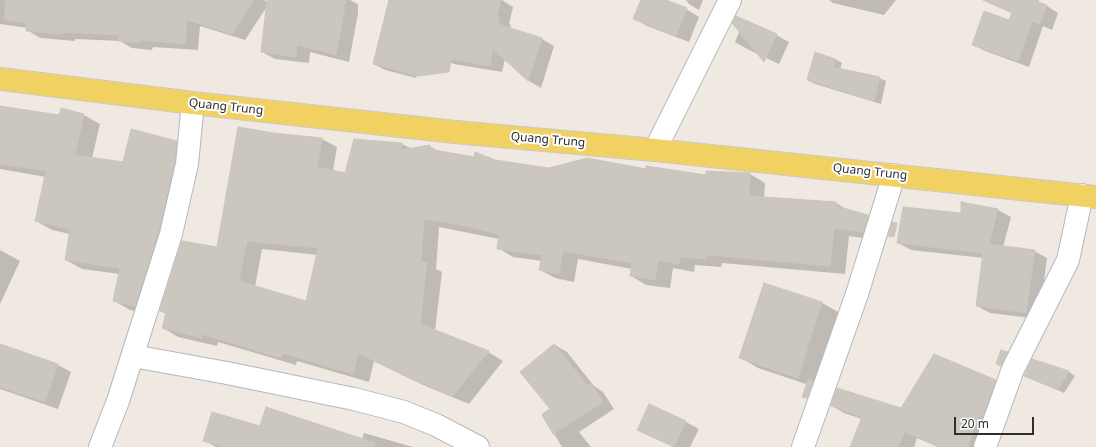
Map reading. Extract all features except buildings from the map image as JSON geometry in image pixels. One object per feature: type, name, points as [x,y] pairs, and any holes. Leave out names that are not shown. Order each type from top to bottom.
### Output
[{"type":"main road","name":"Quang Trung","points":[[0,79],[193,103],[455,132],[655,150],[1089,196]]},
{"type":"street","points":[[655,150],[730,0]]},
{"type":"street","points":[[100,447],[118,401],[133,356],[171,234],[187,164],[193,103]]},
{"type":"street","points":[[804,447],[857,294],[894,175]]},
{"type":"street","points":[[985,447],[1013,369],[1068,260],[1089,196]]},
{"type":"street","points":[[133,356],[227,373],[354,399],[404,412],[436,425],[478,447]]}]
